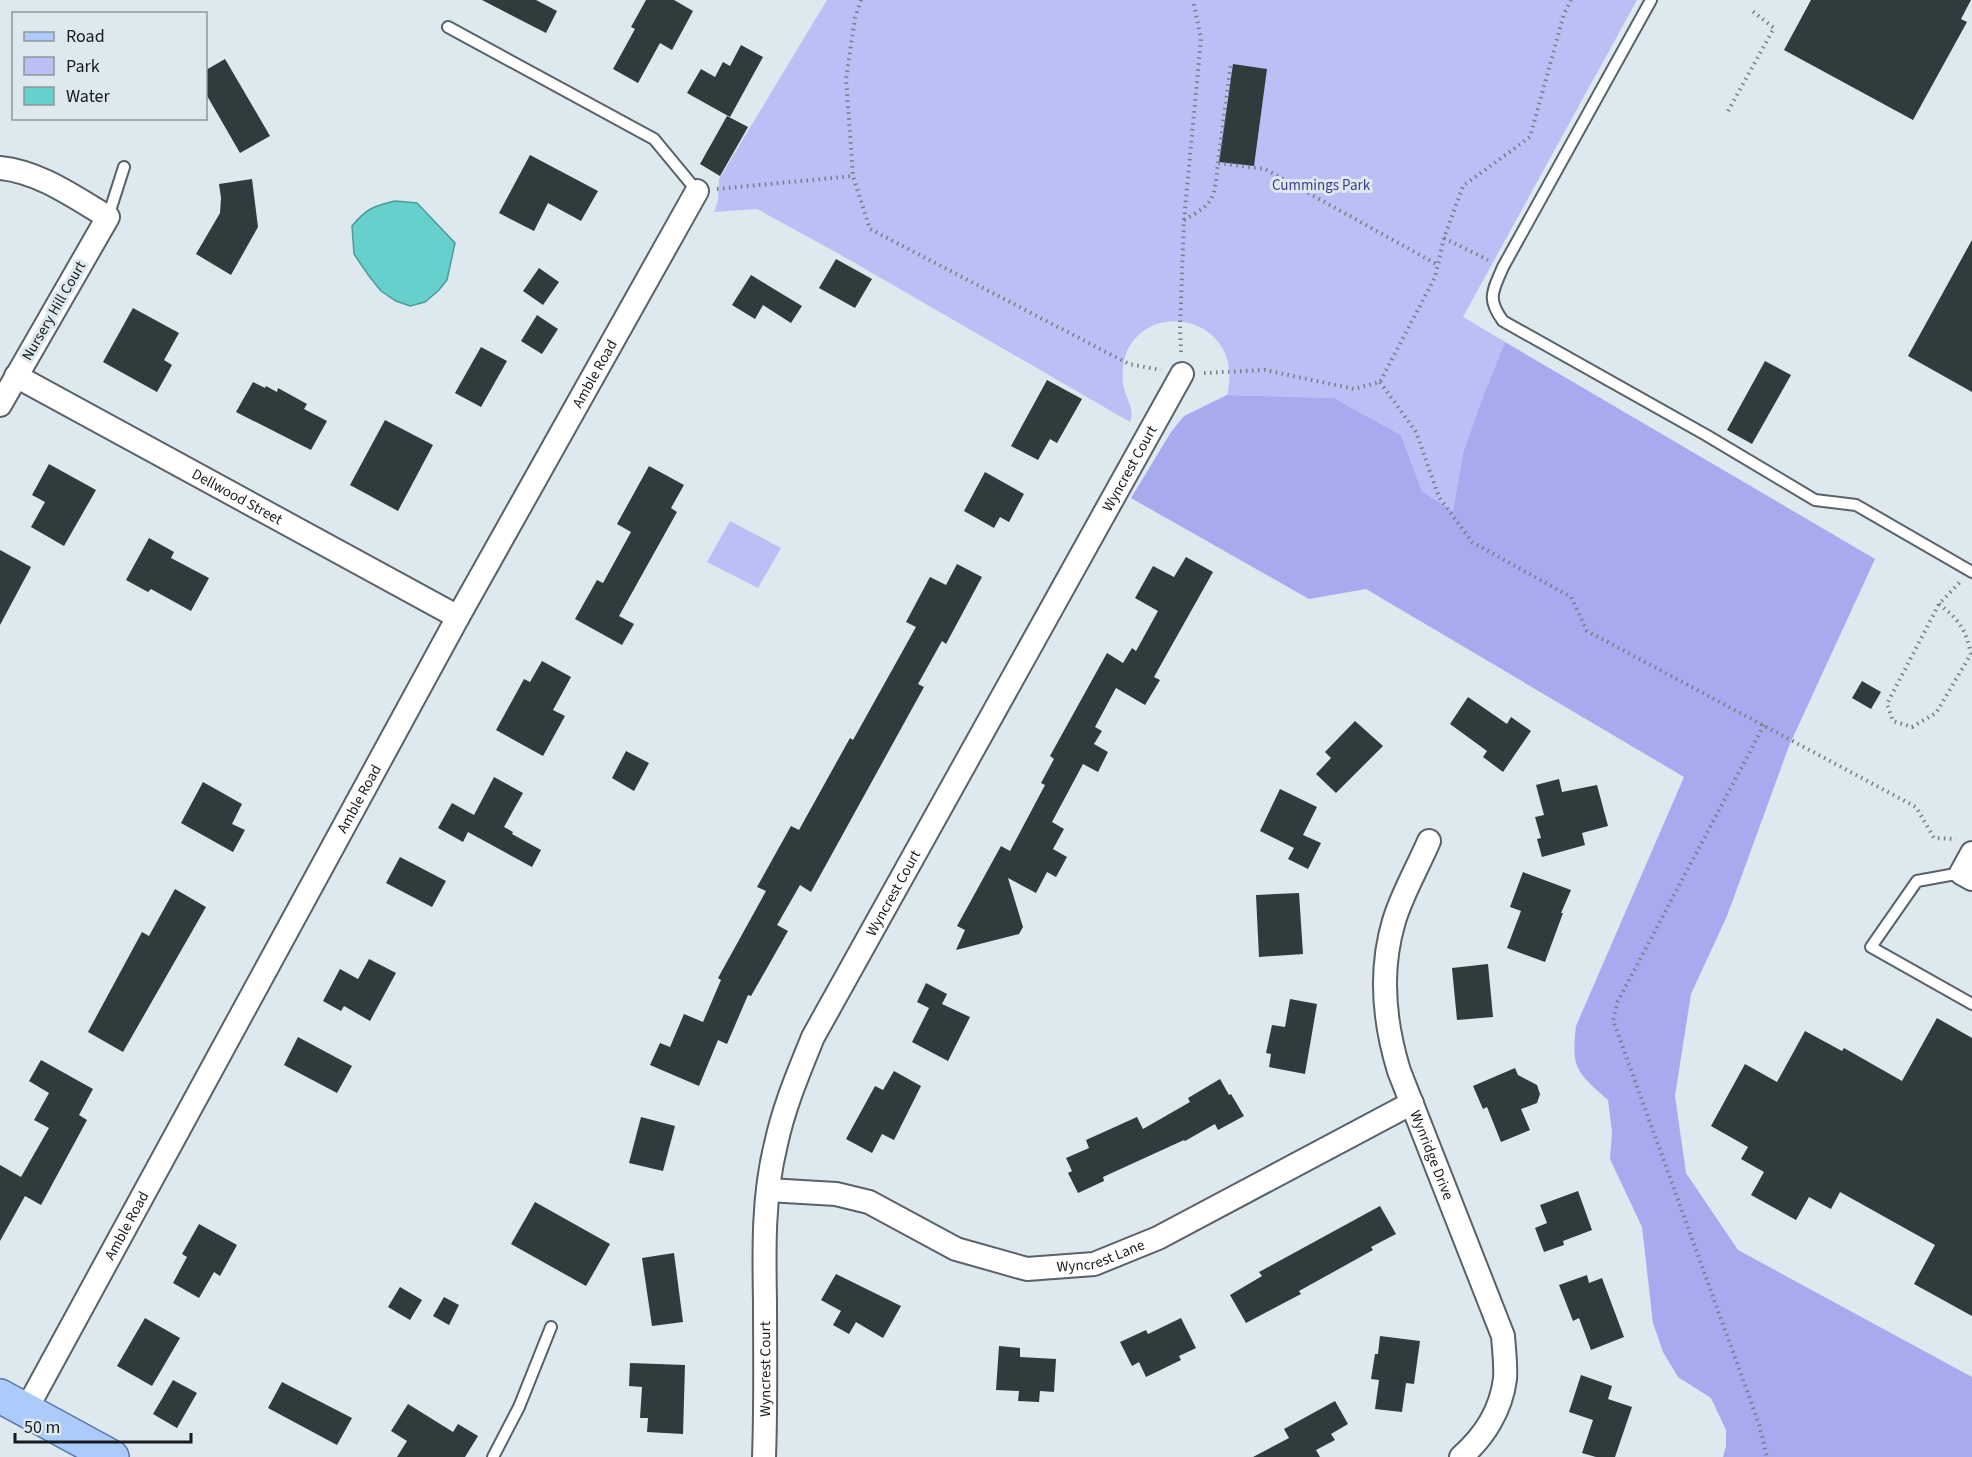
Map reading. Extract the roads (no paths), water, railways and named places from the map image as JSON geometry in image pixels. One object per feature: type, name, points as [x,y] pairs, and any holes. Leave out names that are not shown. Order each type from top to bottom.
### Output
[{"type":"main road","points":[[13,1403],[112,1457]]},
{"type":"street","points":[[0,168],[43,180],[108,217]]},
{"type":"street","name":"Amble Road","points":[[13,1403],[697,191]]},
{"type":"street","name":"Nursery Hill Court","points":[[0,405],[108,217]]},
{"type":"street","name":"Wyncrest Court","points":[[764,1457],[764,1238],[775,1145],[789,1095],[813,1036],[1182,374]]},
{"type":"street","name":"Dellwood Street","points":[[16,376],[458,617]]},
{"type":"street","name":"Wynridge Drive","points":[[1429,841],[1394,920],[1386,961],[1384,998],[1390,1041],[1399,1071],[1503,1336],[1505,1378],[1499,1403],[1488,1426],[1473,1447],[1461,1457]]},
{"type":"street","points":[[1966,876],[1972,853]]},
{"type":"street","name":"Wyncrest Lane","points":[[768,1190],[836,1194],[869,1202],[956,1249],[1027,1269],[1094,1264],[1158,1238],[1412,1103]]},
{"type":"lane","points":[[1651,0],[1503,267],[1493,292],[1493,307],[1503,321],[1706,435],[1815,500],[1856,505],[1971,571]]},
{"type":"lane","points":[[448,27],[654,139],[697,191]]},
{"type":"lane","points":[[108,217],[124,167]]},
{"type":"lane","points":[[1966,876],[1917,881],[1871,947],[1972,1004]]},
{"type":"lane","points":[[493,1457],[519,1407],[551,1327]]},
{"type":"water","points":[[395,201],[417,203],[455,243],[447,280],[425,302],[410,306],[396,301],[381,291],[354,254],[352,226],[370,209]]},
{"type":"park label","name":"Cummings Park","points":[[1321,185]]}]
